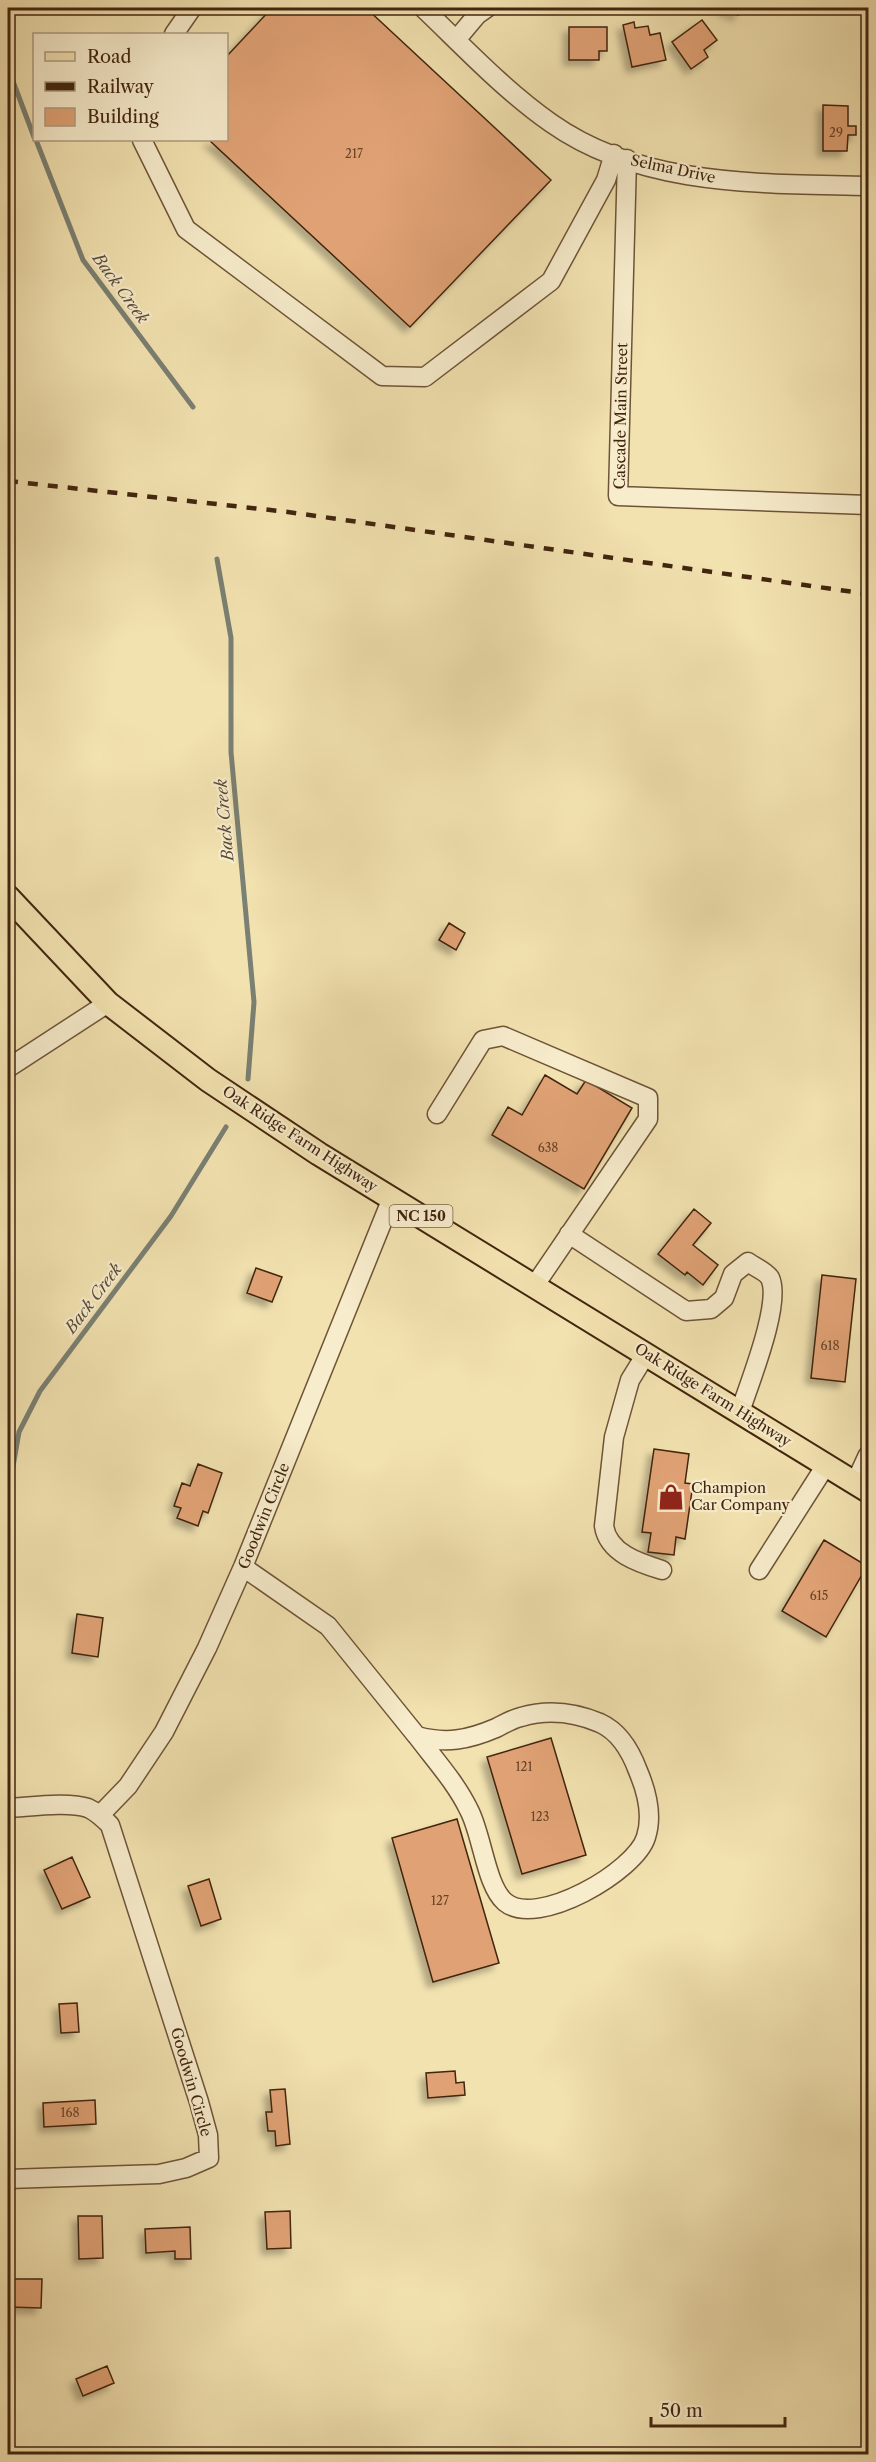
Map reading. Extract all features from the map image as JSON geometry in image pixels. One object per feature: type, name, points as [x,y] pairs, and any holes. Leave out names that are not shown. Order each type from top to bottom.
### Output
[{"type":"main road","name":"Oak Ridge Farm Highway","points":[[8,897],[108,1003],[208,1080],[320,1154],[862,1487]]},
{"type":"street","points":[[175,33],[192,8]]},
{"type":"street","name":"Selma Drive","points":[[423,8],[513,94],[553,125],[620,157],[684,174],[716,179],[868,186]]},
{"type":"street","points":[[456,40],[477,15],[487,8]]},
{"type":"street","points":[[142,141],[186,230],[382,376],[424,377],[550,281],[620,157]]},
{"type":"street","name":"Cascade Main Street","points":[[620,157],[618,496],[868,505]]},
{"type":"street","points":[[8,1067],[108,1003]]},
{"type":"street","points":[[437,1114],[483,1040],[503,1036],[648,1098],[648,1119],[535,1285]]},
{"type":"street","name":"Goodwin Circle","points":[[8,2179],[159,2174],[186,2168],[209,2158],[208,2135],[199,2103],[116,1838],[110,1825],[100,1815],[128,1786],[164,1732],[207,1648],[243,1567],[392,1198]]},
{"type":"street","points":[[570,1234],[686,1311],[711,1309],[724,1298],[733,1274],[748,1262],[769,1276],[774,1290],[766,1334],[740,1412]]},
{"type":"street","points":[[646,1354],[630,1380],[614,1437],[603,1526],[605,1534],[618,1550],[638,1562],[662,1570]]},
{"type":"street","points":[[862,1487],[868,1455]]},
{"type":"street","points":[[759,1570],[826,1465]]},
{"type":"street","points":[[243,1567],[328,1626],[417,1736],[457,1789],[470,1811],[497,1893],[506,1904],[530,1910],[544,1908],[566,1900],[593,1887],[639,1853],[646,1838],[649,1821],[647,1792],[634,1760],[617,1733],[602,1724],[574,1714],[549,1712],[519,1717],[466,1739],[437,1742],[417,1736]]},
{"type":"street","points":[[8,1808],[71,1806],[87,1808],[100,1815]]},
{"type":"building","points":[[272,8],[366,8],[551,180],[410,327],[210,141],[228,141],[228,55]]},
{"type":"building","points":[[721,8],[741,8],[738,15]]},
{"type":"building","points":[[702,20],[717,40],[704,50],[708,57],[691,69],[672,42]]},
{"type":"building","points":[[634,22],[635,28],[648,26],[650,35],[660,33],[666,60],[632,67],[623,25]]},
{"type":"building","points":[[569,27],[607,27],[607,51],[599,51],[599,60],[569,60]]},
{"type":"building","points":[[823,105],[848,106],[848,126],[856,126],[856,135],[848,135],[847,151],[823,151]]},
{"type":"building","points":[[449,923],[465,933],[456,950],[439,940]]},
{"type":"building","points":[[545,1075],[577,1094],[586,1080],[632,1108],[584,1189],[492,1135],[508,1107],[522,1115]]},
{"type":"building","points":[[694,1209],[711,1223],[693,1245],[718,1265],[703,1285],[687,1272],[685,1275],[658,1254]]},
{"type":"building","points":[[256,1268],[282,1277],[272,1302],[247,1293]]},
{"type":"building","points":[[822,1275],[856,1279],[845,1382],[811,1378]]},
{"type":"building","points":[[654,1449],[689,1454],[685,1483],[693,1484],[685,1539],[676,1537],[674,1555],[648,1552],[651,1533],[642,1532]]},
{"type":"building","points":[[198,1464],[222,1473],[208,1513],[203,1511],[198,1526],[177,1518],[181,1508],[174,1506],[182,1483],[190,1486]]},
{"type":"building","points":[[824,1540],[867,1566],[826,1637],[782,1611]]},
{"type":"building","points":[[77,1614],[103,1618],[98,1657],[72,1653]]},
{"type":"building","points":[[551,1738],[586,1855],[522,1874],[487,1757]]},
{"type":"building","points":[[457,1819],[499,1963],[433,1982],[392,1838]]},
{"type":"building","points":[[72,1857],[90,1897],[62,1909],[44,1870]]},
{"type":"building","points":[[209,1879],[221,1919],[201,1926],[188,1886]]},
{"type":"building","points":[[77,2003],[79,2032],[61,2033],[59,2004]]},
{"type":"building","points":[[455,2071],[456,2083],[464,2082],[465,2095],[428,2098],[426,2073]]},
{"type":"building","points":[[285,2089],[290,2144],[276,2146],[275,2131],[268,2131],[266,2112],[272,2112],[270,2090]]},
{"type":"building","points":[[95,2100],[96,2124],[44,2127],[43,2103]]},
{"type":"building","points":[[290,2211],[291,2248],[267,2249],[265,2212]]},
{"type":"building","points":[[78,2216],[102,2216],[103,2258],[79,2259]]},
{"type":"building","points":[[190,2227],[191,2259],[175,2259],[175,2251],[146,2253],[145,2229]]},
{"type":"building","points":[[8,2279],[42,2279],[41,2308],[8,2307]]},
{"type":"building","points":[[107,2366],[114,2383],[83,2396],[76,2379]]},
{"type":"waterway","name":"Back Creek","points":[[8,68],[33,134]]},
{"type":"waterway","name":"Back Creek","points":[[36,141],[83,260],[193,407]]},
{"type":"waterway","name":"Back Creek","points":[[217,559],[231,638],[231,752],[254,1002],[248,1079]]},
{"type":"waterway","name":"Back Creek","points":[[8,1495],[19,1432],[40,1391],[171,1216],[226,1127]]},
{"type":"railway","points":[[8,481],[288,512],[868,594]]},
{"type":"place","name":"Champion Car Company","points":[[671,1497]]}]
